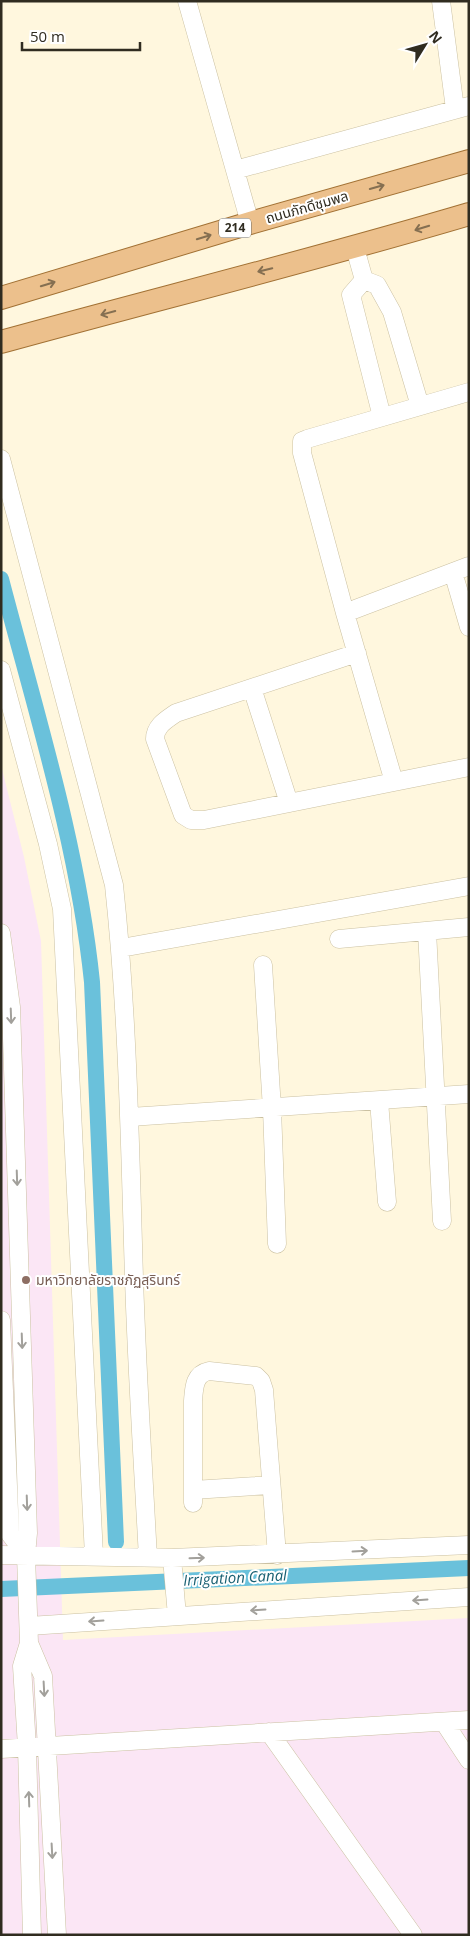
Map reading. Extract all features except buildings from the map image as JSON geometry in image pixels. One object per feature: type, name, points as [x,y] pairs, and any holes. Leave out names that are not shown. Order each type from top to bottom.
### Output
[{"type":"main road","name":"ถนนภักดีชุมพล","points":[[1,298],[250,223],[469,161]]},
{"type":"main road","points":[[1,342],[265,270],[355,248],[469,214]]},
{"type":"street","points":[[188,1],[250,223]]},
{"type":"street","points":[[235,170],[462,108],[441,1]]},
{"type":"street","points":[[355,248],[364,280]]},
{"type":"street","points":[[364,280],[377,285],[392,312],[420,406]]},
{"type":"street","points":[[364,280],[351,295],[382,416]]},
{"type":"street","points":[[394,782],[345,613],[302,453],[302,441],[469,392]]},
{"type":"street","points":[[1,459],[114,885],[121,948],[130,1118],[134,1280],[148,1558]]},
{"type":"street","points":[[345,613],[461,569],[469,627]]},
{"type":"street","points":[[357,653],[176,713],[162,723],[155,732],[155,739],[183,815],[192,820],[204,820],[469,767]]},
{"type":"street","points":[[1,670],[48,844],[62,909],[94,1556]]},
{"type":"street","points":[[252,688],[289,804]]},
{"type":"street","points":[[121,948],[469,886]]},
{"type":"street","points":[[339,939],[469,926]]},
{"type":"street","points":[[427,931],[442,1220]]},
{"type":"street","points":[[1,933],[11,1006],[28,1533],[26,1560],[29,1627],[22,1666],[27,1747],[32,1935]]},
{"type":"street","points":[[263,965],[272,1109],[277,1244]]},
{"type":"street","points":[[130,1118],[469,1094]]},
{"type":"street","points":[[379,1100],[387,1202]]},
{"type":"street","points":[[1,1330],[10,1534],[26,1560]]},
{"type":"street","points":[[271,1485],[193,1496],[194,1384],[202,1372],[251,1374],[261,1381],[264,1390],[277,1555]]},
{"type":"street","points":[[1,1555],[26,1560],[94,1556],[148,1558],[172,1563],[277,1555],[469,1545]]},
{"type":"street","points":[[172,1563],[176,1609]]},
{"type":"street","points":[[29,1627],[176,1609],[469,1597]]},
{"type":"street","points":[[29,1627],[43,1676],[57,1935]]},
{"type":"street","points":[[1,1749],[46,1744],[469,1720]]},
{"type":"street","points":[[444,1722],[469,1760]]},
{"type":"street","points":[[269,1732],[413,1935]]},
{"type":"shaded area","name":"มหาวิทยาลัยราชภัฏสุรินทร์","points":[[1,765],[24,857],[41,941],[63,1640],[469,1618],[469,1935],[1,1935]]},
{"type":"waterway","points":[[1,579],[54,779],[77,880],[86,931],[92,982],[116,1542]]},
{"type":"waterway","name":"Irrigation Canal","points":[[1,1589],[469,1568]]},
{"type":"place","name":"มหาวิทยาลัยราชภัฏสุรินทร์","points":[[26,1280]]}]
